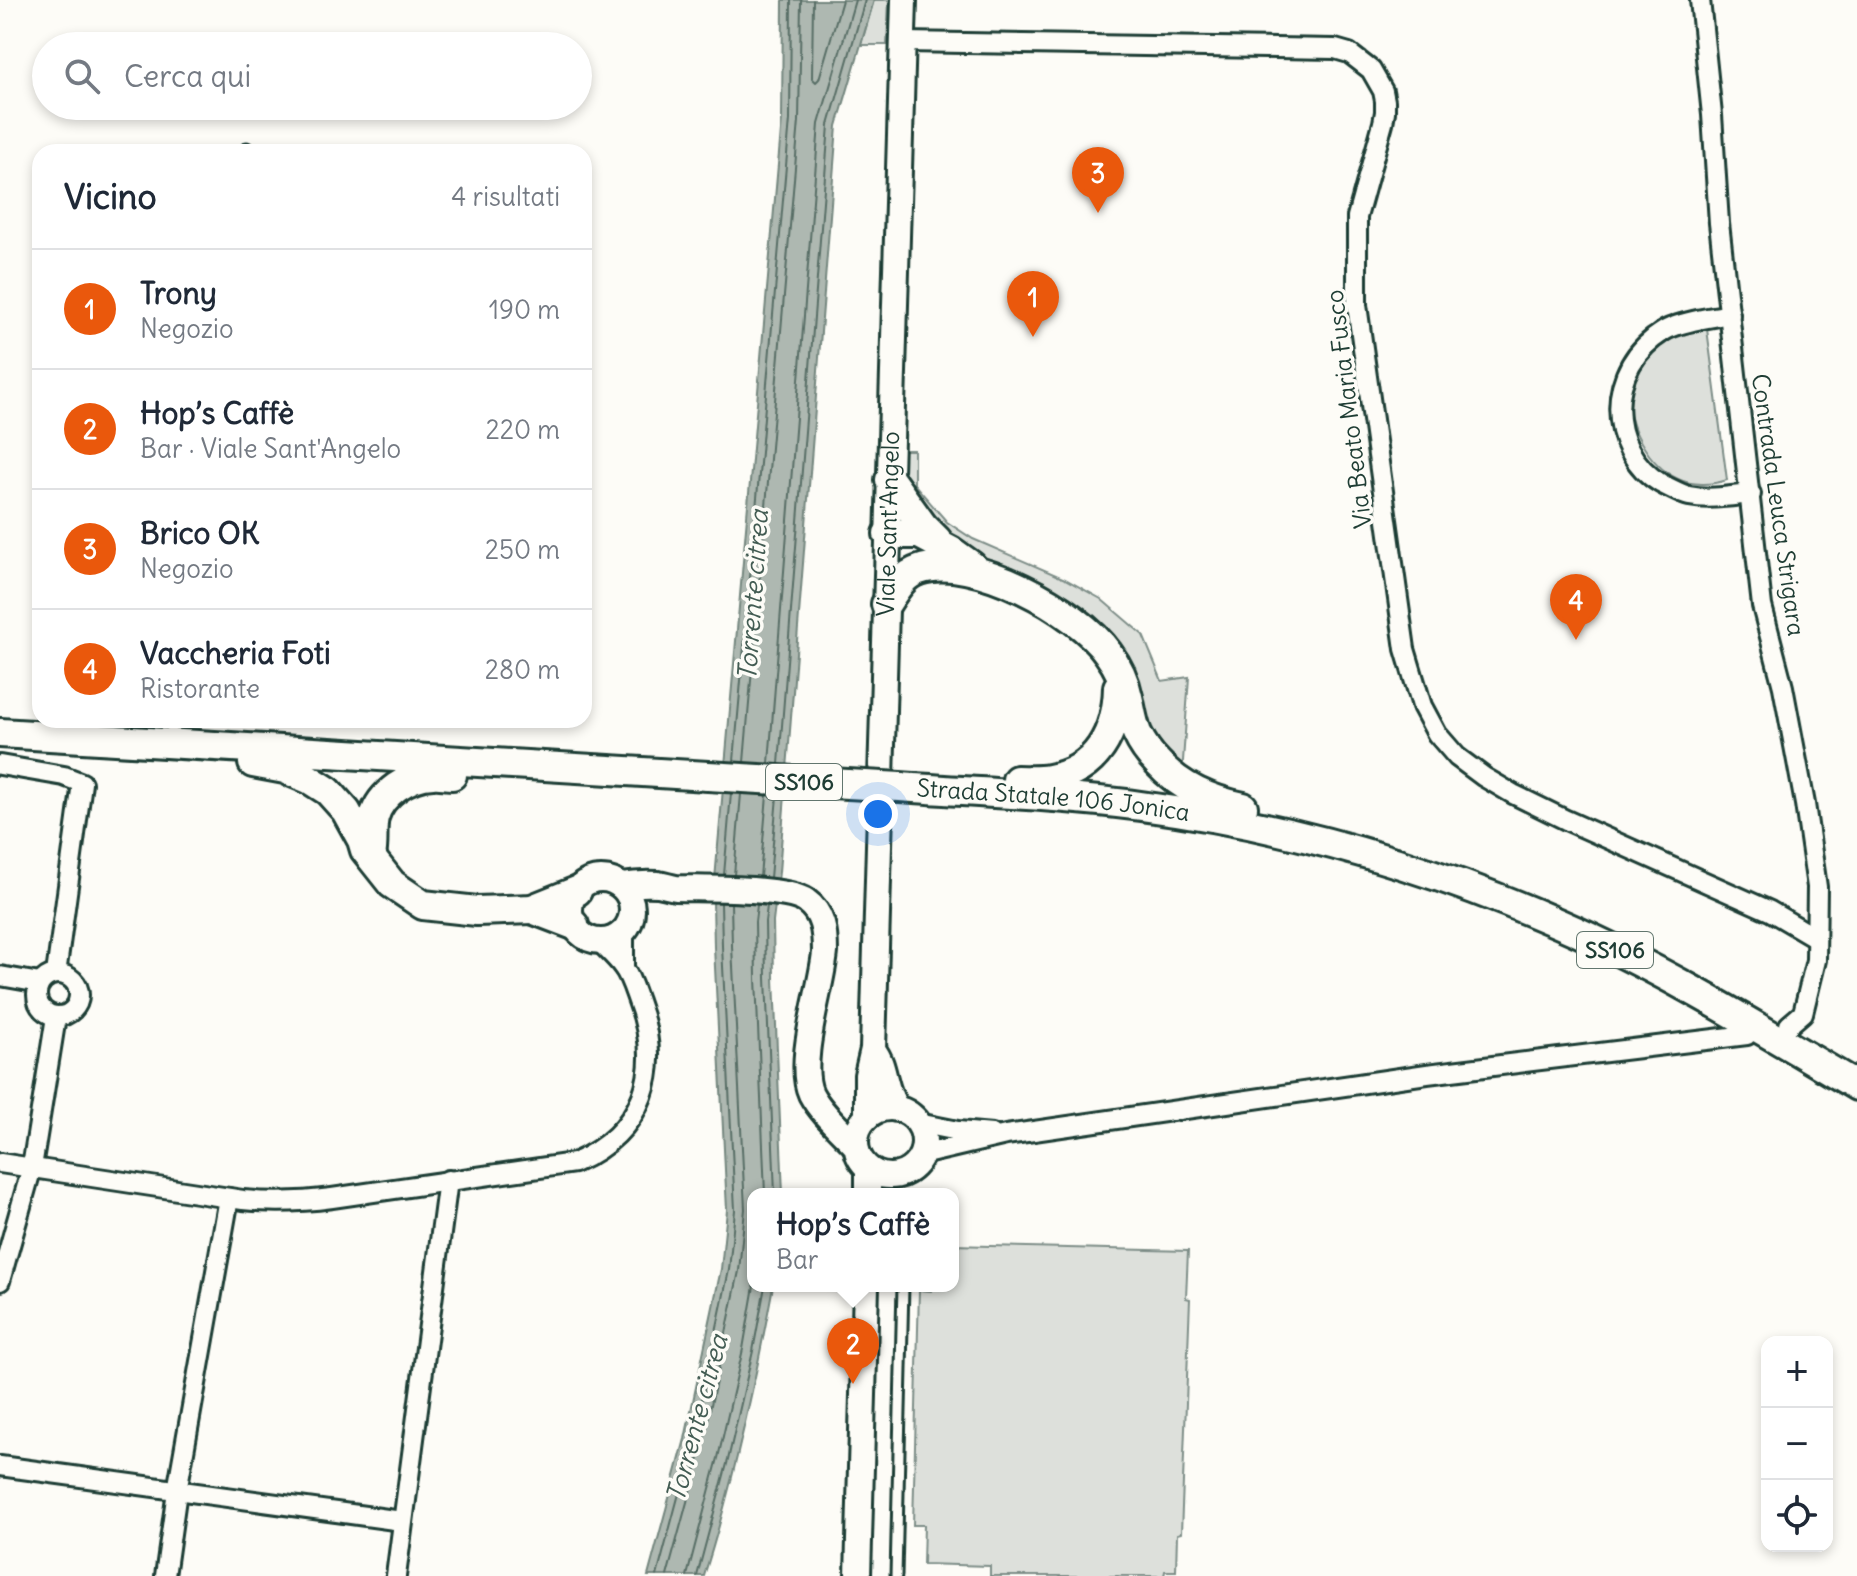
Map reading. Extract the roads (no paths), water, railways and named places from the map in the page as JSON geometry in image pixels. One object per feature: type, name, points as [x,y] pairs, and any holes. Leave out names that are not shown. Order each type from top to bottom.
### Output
[{"type":"main road","name":"Viale Sant'Angelo","points":[[866,1118],[867,1075],[873,1049],[904,0]]},
{"type":"main road","points":[[890,480],[948,561]]},
{"type":"main road","points":[[888,538],[919,534],[948,561],[1022,589],[1073,618],[1096,637],[1110,655],[1125,684],[1136,731],[1144,748],[1190,790],[1212,799],[1289,819],[1355,851]]},
{"type":"main road","points":[[886,604],[909,575],[948,561]]},
{"type":"main road","points":[[911,788],[949,780],[1046,780],[1073,771],[1093,757],[1111,731],[1120,675]]},
{"type":"main road","name":"Strada Statale 106 Jonica","points":[[0,733],[96,739],[171,732],[611,771],[1059,798],[1154,808],[1259,827],[1355,851],[1444,879],[1570,928],[1648,966],[1857,1086]]},
{"type":"main road","points":[[96,739],[137,755],[269,765],[300,774],[318,784],[336,800],[354,826],[365,850],[392,884],[423,905],[477,911],[532,909],[577,891]]},
{"type":"main road","points":[[371,856],[374,820],[380,804],[402,784],[419,777],[432,774],[581,782],[611,771]]},
{"type":"main road","points":[[586,933],[570,908],[577,891],[593,880],[612,881],[621,886],[630,900],[628,924]]},
{"type":"main road","points":[[621,886],[648,884],[784,893],[805,900],[815,909],[825,935],[824,962],[806,1070],[811,1093],[818,1104],[856,1146]]},
{"type":"main road","points":[[532,909],[608,940],[617,936],[651,900],[676,888]]},
{"type":"main road","name":"Viale Sant'Angelo","points":[[873,1049],[879,1057],[891,1100],[897,1109]]},
{"type":"main road","points":[[818,1104],[866,1118]]},
{"type":"main road","points":[[897,1109],[918,1123],[924,1144],[917,1163],[896,1184],[889,1176],[868,1169],[858,1155],[856,1136],[866,1118],[876,1111],[897,1109]]},
{"type":"main road","points":[[868,1169],[868,1188]]},
{"type":"main road","points":[[858,1576],[866,1292]]},
{"type":"street","name":"Contrada Leuca Strigara","points":[[1700,0],[1719,223],[1762,606],[1783,687],[1817,887],[1816,960],[1796,1019]]},
{"type":"street","name":"Via Beato Maria Fusco","points":[[903,42],[1335,49],[1349,53],[1371,70],[1383,91],[1385,112],[1357,217],[1357,305],[1405,649],[1422,706],[1437,734],[1457,757],[1484,777],[1566,820],[1770,911],[1816,938]]},
{"type":"street","points":[[1730,314],[1697,319],[1667,329],[1642,348],[1625,374],[1618,404],[1622,435],[1636,463],[1659,484],[1688,496],[1719,498],[1751,494]]},
{"type":"street","points":[[0,765],[64,776],[82,783],[48,978],[37,990],[38,1004],[42,1010],[56,1017],[74,1010],[80,998],[74,980],[68,976],[48,978],[0,976]]},
{"type":"street","points":[[624,968],[628,924]]},
{"type":"street","points":[[0,1163],[229,1198],[298,1202],[574,1163],[608,1144],[625,1127],[638,1107],[649,1063],[643,1014],[624,968],[586,933]]},
{"type":"street","points":[[0,1281],[32,1167],[56,1017]]},
{"type":"street","points":[[921,1155],[1006,1135],[1427,1074],[1747,1035]]},
{"type":"street","points":[[918,1123],[958,1131],[1006,1135]]},
{"type":"street","points":[[396,1576],[448,1180]]},
{"type":"street","points":[[165,1576],[229,1198]]},
{"type":"street","points":[[0,1466],[402,1521]]},
{"type":"lane","points":[[896,1576],[903,1292]]},
{"type":"water","name":"Torrente citrea","points":[[783,0],[874,0],[837,126],[773,922],[783,1188],[747,1188],[747,1292],[772,1292],[743,1432],[704,1576],[648,1576],[685,1439],[721,1269],[727,1210],[713,902],[782,119]]},
{"type":"place","name":"Brico OK","points":[[1098,213]]},
{"type":"place","name":"Trony","points":[[1033,337]]},
{"type":"place","name":"Vaccheria Foti","points":[[1576,640]]},
{"type":"place","name":"Hop’s Caffè","points":[[853,1384]]}]
